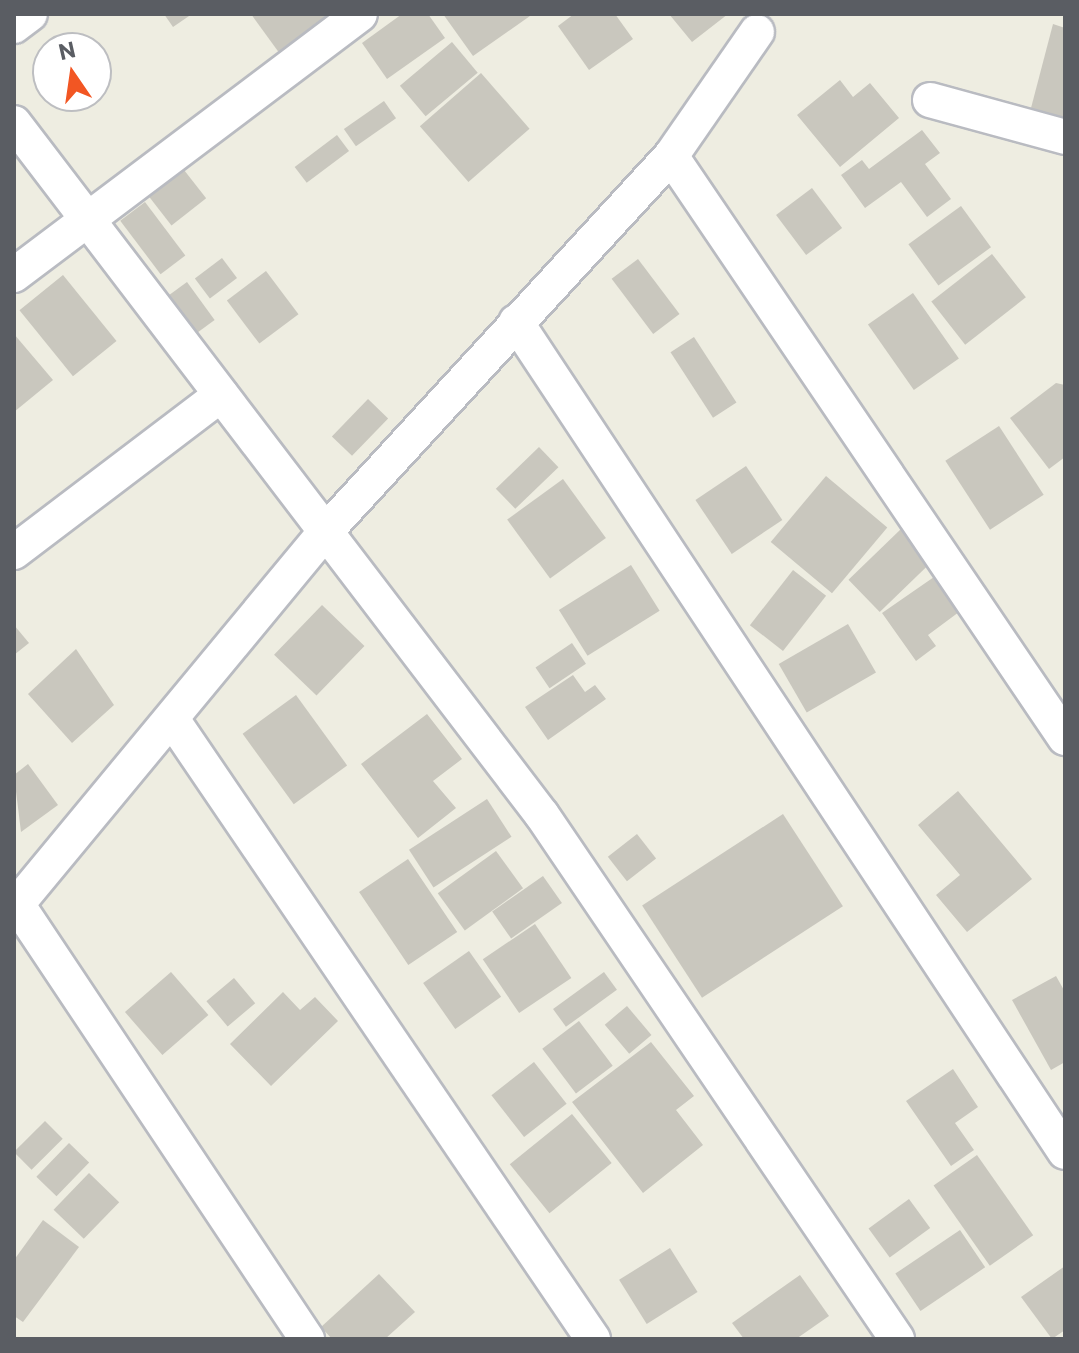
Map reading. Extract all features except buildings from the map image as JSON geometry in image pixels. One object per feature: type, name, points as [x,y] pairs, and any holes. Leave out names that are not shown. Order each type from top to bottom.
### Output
[{"type":"street","points":[[14,26],[30,14]]},
{"type":"street","points":[[14,275],[360,14]]},
{"type":"street","points":[[307,1339],[16,906],[174,722],[326,531],[671,156],[757,32]]},
{"type":"street","points":[[930,100],[1065,137]]},
{"type":"street","points":[[14,123],[542,815],[897,1339]]},
{"type":"street","points":[[671,156],[1065,738]]},
{"type":"street","points":[[516,322],[1065,1152]]},
{"type":"street","points":[[14,552],[221,395]]},
{"type":"street","points":[[174,722],[593,1339]]}]
